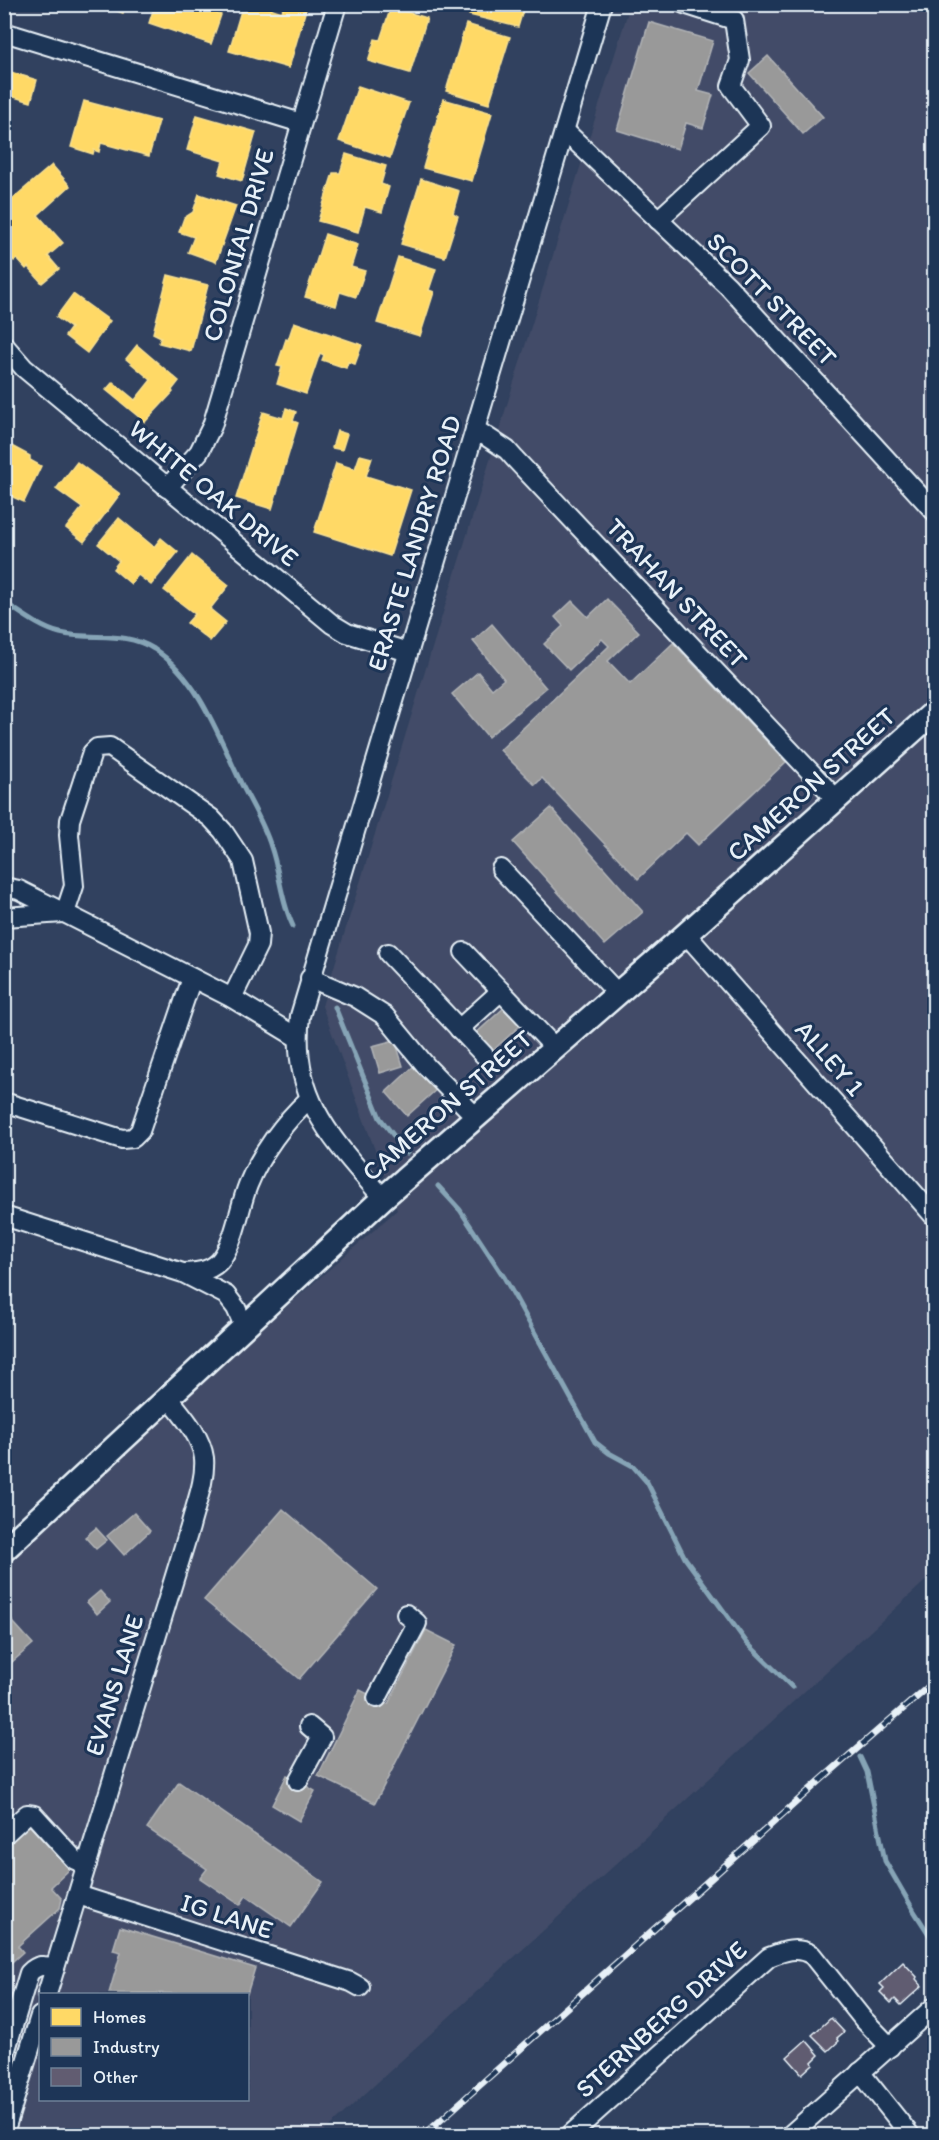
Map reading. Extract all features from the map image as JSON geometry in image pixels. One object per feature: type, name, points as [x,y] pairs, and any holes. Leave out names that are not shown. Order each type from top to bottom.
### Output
[{"type":"main road","name":"CAMERON STREET","points":[[4,1550],[383,1198],[618,994],[934,712]]},
{"type":"street","name":"COLONIAL DRIVE","points":[[167,488],[199,452],[212,426],[336,4]]},
{"type":"street","name":"ERASTE LANDRY ROAD","points":[[383,1198],[346,1155],[309,1099],[300,1068],[298,1038],[300,1016],[602,4]]},
{"type":"street","points":[[658,220],[760,126],[731,86],[741,60],[734,20],[684,4]]},
{"type":"street","points":[[4,32],[300,123]]},
{"type":"street","name":"SCOTT STREET","points":[[565,131],[728,286],[934,512]]},
{"type":"street","name":"WHITE OAK DRIVE","points":[[4,345],[24,368],[332,624],[347,633],[408,652]]},
{"type":"street","name":"TRAHAN STREET","points":[[475,429],[507,450],[837,800]]},
{"type":"street","points":[[65,913],[74,886],[69,841],[70,820],[92,753],[97,748],[110,747],[211,818],[243,861],[259,933],[258,945],[232,998]]},
{"type":"street","points":[[501,869],[618,994]]},
{"type":"street","points":[[4,886],[19,890],[232,998],[298,1038]]},
{"type":"street","points":[[4,917],[65,913]]},
{"type":"street","name":"ALLEY 1","points":[[686,934],[934,1216]]},
{"type":"street","points":[[464,952],[555,1048]]},
{"type":"street","points":[[388,953],[484,1055]]},
{"type":"street","points":[[4,1102],[122,1140],[133,1138],[140,1131],[192,978]]},
{"type":"street","points":[[310,978],[355,997],[385,1016],[428,1067],[476,1117]]},
{"type":"street","points":[[459,1029],[501,991]]},
{"type":"street","points":[[183,1273],[209,1269],[222,1258],[248,1185],[259,1163],[290,1118],[309,1099]]},
{"type":"street","points":[[4,1216],[183,1273],[226,1295],[236,1308],[244,1326]]},
{"type":"street","name":"EVANS LANE","points":[[48,1993],[190,1527],[204,1471],[204,1456],[199,1443],[168,1397]]},
{"type":"street","points":[[377,1698],[417,1623],[406,1614]]},
{"type":"street","points":[[298,1781],[322,1737],[309,1726]]},
{"type":"street","points":[[4,1835],[27,1814],[34,1815],[75,1860],[87,1864]]},
{"type":"street","name":"IG LANE","points":[[78,1895],[351,1983],[360,1988]]},
{"type":"street","name":"STERNBERG DRIVE","points":[[569,2136],[769,1957],[792,1950],[806,1952],[818,1961],[863,2019],[890,2047]]},
{"type":"street","points":[[4,2056],[29,1973],[36,1966],[55,1968]]},
{"type":"street","points":[[789,2136],[934,2007]]},
{"type":"street","points":[[4,2133],[11,2087],[39,2018]]},
{"type":"street","points":[[860,2072],[911,2136]]},
{"type":"shaded area","points":[[630,5],[934,5],[934,1573],[320,2135],[5,2136],[4,1554],[397,1210],[322,1006]]},
{"type":"building: Homes","points":[[97,4],[126,4],[123,13]]},
{"type":"building: Homes","points":[[155,4],[203,4],[202,8],[221,15],[211,44],[149,23]]},
{"type":"building: Homes","points":[[243,4],[267,4],[266,7],[282,12],[284,4],[306,9],[289,68],[229,51]]},
{"type":"building: Homes","points":[[472,4],[525,4],[518,27],[469,15]]},
{"type":"building: Homes","points":[[391,7],[427,18],[410,73],[368,61],[375,39],[380,40]]},
{"type":"building: Homes","points":[[466,24],[510,37],[489,104],[446,91]]},
{"type":"building: Homes","points":[[4,70],[37,80],[31,102],[4,94]]},
{"type":"building: Homes","points":[[358,86],[409,103],[390,158],[339,141]]},
{"type":"building: Homes","points":[[443,99],[492,113],[472,181],[423,168]]},
{"type":"building: Homes","points":[[84,101],[159,121],[149,156],[101,143],[99,152],[94,150],[93,154],[71,147]]},
{"type":"building: Homes","points":[[197,115],[256,132],[242,181],[219,174],[223,161],[187,150]]},
{"type":"building: Homes","points":[[346,154],[386,166],[381,184],[389,187],[382,212],[365,207],[358,232],[318,221],[333,173],[340,173]]},
{"type":"building: Homes","points":[[52,165],[70,186],[38,215],[63,243],[48,256],[59,269],[42,283],[28,267],[26,269],[17,259],[14,261],[4,251],[4,206]]},
{"type":"building: Homes","points":[[421,179],[459,191],[453,213],[458,216],[445,257],[401,244]]},
{"type":"building: Homes","points":[[199,194],[236,206],[216,262],[188,252],[194,237],[179,232],[184,218],[193,212]]},
{"type":"building: Homes","points":[[325,234],[358,245],[351,267],[365,271],[356,297],[340,292],[336,306],[305,297]]},
{"type":"building: Homes","points":[[398,257],[436,269],[429,290],[434,292],[420,336],[377,323]]},
{"type":"building: Homes","points":[[168,275],[208,285],[191,351],[159,343],[161,337],[153,333]]},
{"type":"building: Homes","points":[[73,294],[110,321],[87,353],[65,336],[71,328],[56,317]]},
{"type":"building: Homes","points":[[294,322],[362,345],[355,364],[348,362],[346,368],[322,360],[324,355],[320,353],[306,394],[277,384],[282,367],[277,366]]},
{"type":"building: Homes","points":[[137,345],[179,381],[172,390],[173,392],[145,422],[106,390],[113,382],[135,400],[151,380],[126,359]]},
{"type":"building: Homes","points":[[286,408],[296,412],[293,421],[298,423],[272,509],[236,498],[263,412],[283,418]]},
{"type":"building: Homes","points":[[337,431],[347,434],[342,450],[332,448]]},
{"type":"building: Homes","points":[[4,442],[30,456],[30,460],[41,466],[24,502],[4,493],[10,478],[4,476]]},
{"type":"building: Homes","points":[[360,455],[372,458],[366,476],[411,490],[390,556],[314,532],[336,463],[355,469]]},
{"type":"building: Homes","points":[[77,462],[120,494],[84,542],[66,528],[82,508],[56,489]]},
{"type":"building: Homes","points":[[119,518],[154,547],[161,538],[178,552],[151,585],[138,575],[131,584],[113,569],[119,561],[98,544]]},
{"type":"building: Homes","points":[[192,555],[229,585],[210,609],[226,622],[210,641],[187,623],[195,614],[164,590]]},
{"type":"building: Industry","points":[[649,22],[713,41],[698,91],[713,95],[703,128],[686,123],[678,149],[617,130]]},
{"type":"building: Industry","points":[[768,56],[823,117],[803,134],[749,73]]},
{"type":"building: Industry","points":[[607,599],[639,632],[608,661],[630,684],[673,643],[786,762],[698,845],[686,833],[638,879],[542,778],[535,785],[500,750],[609,646],[602,639],[569,670],[544,644],[563,626],[555,617],[572,601],[588,617]]},
{"type":"building: Industry","points":[[492,624],[546,688],[488,737],[452,694],[478,672],[492,689],[504,679],[473,641]]},
{"type":"building: Industry","points":[[551,808],[643,912],[605,945],[513,842]]},
{"type":"building: Industry","points":[[507,1005],[523,1023],[490,1053],[474,1035]]},
{"type":"building: Industry","points":[[395,1040],[403,1066],[380,1073],[372,1046]]},
{"type":"building: Industry","points":[[416,1064],[437,1089],[407,1116],[386,1092]]},
{"type":"building: Industry","points":[[283,1509],[377,1589],[299,1679],[204,1600]]},
{"type":"building: Industry","points":[[134,1513],[150,1531],[124,1555],[107,1536]]},
{"type":"building: Industry","points":[[96,1528],[107,1540],[96,1549],[85,1537]]},
{"type":"building: Industry","points":[[100,1591],[110,1602],[97,1614],[87,1602]]},
{"type":"building: Industry","points":[[4,1612],[33,1644],[5,1668],[4,1667]]},
{"type":"building: Industry","points":[[426,1630],[456,1645],[375,1803],[318,1776],[360,1690],[388,1704]]},
{"type":"building: Industry","points":[[287,1775],[315,1791],[299,1821],[272,1805]]},
{"type":"building: Industry","points":[[179,1782],[323,1882],[291,1927],[246,1896],[240,1905],[200,1878],[207,1869],[147,1828]]},
{"type":"building: Industry","points":[[29,1822],[71,1868],[51,1887],[62,1899],[60,1908],[18,1946],[23,1952],[4,1969],[4,1845]]},
{"type":"building: Industry","points":[[120,1927],[255,1968],[247,1993],[109,1993],[121,1952],[113,1950]]},
{"type":"building: Other","points":[[903,1962],[922,1986],[901,2005],[895,1999],[891,2003],[880,1992],[884,1988],[880,1984]]},
{"type":"building: Other","points":[[831,2018],[844,2032],[837,2038],[839,2041],[828,2051],[812,2035]]},
{"type":"building: Other","points":[[806,2040],[819,2055],[802,2074],[787,2057]]},
{"type":"waterway","points":[[4,602],[53,631],[72,635],[119,638],[142,643],[154,649],[184,676],[207,711],[265,831],[293,926]]},
{"type":"waterway","points":[[335,1007],[380,1118],[407,1153]]},
{"type":"waterway","points":[[438,1186],[460,1210],[504,1277],[595,1442],[609,1453],[633,1466],[647,1482],[685,1558],[747,1643],[792,1687]]},
{"type":"waterway","points":[[860,1757],[867,1772],[885,1861],[934,1942]]},
{"type":"railway","points":[[423,2136],[823,1778],[934,1682]]}]
